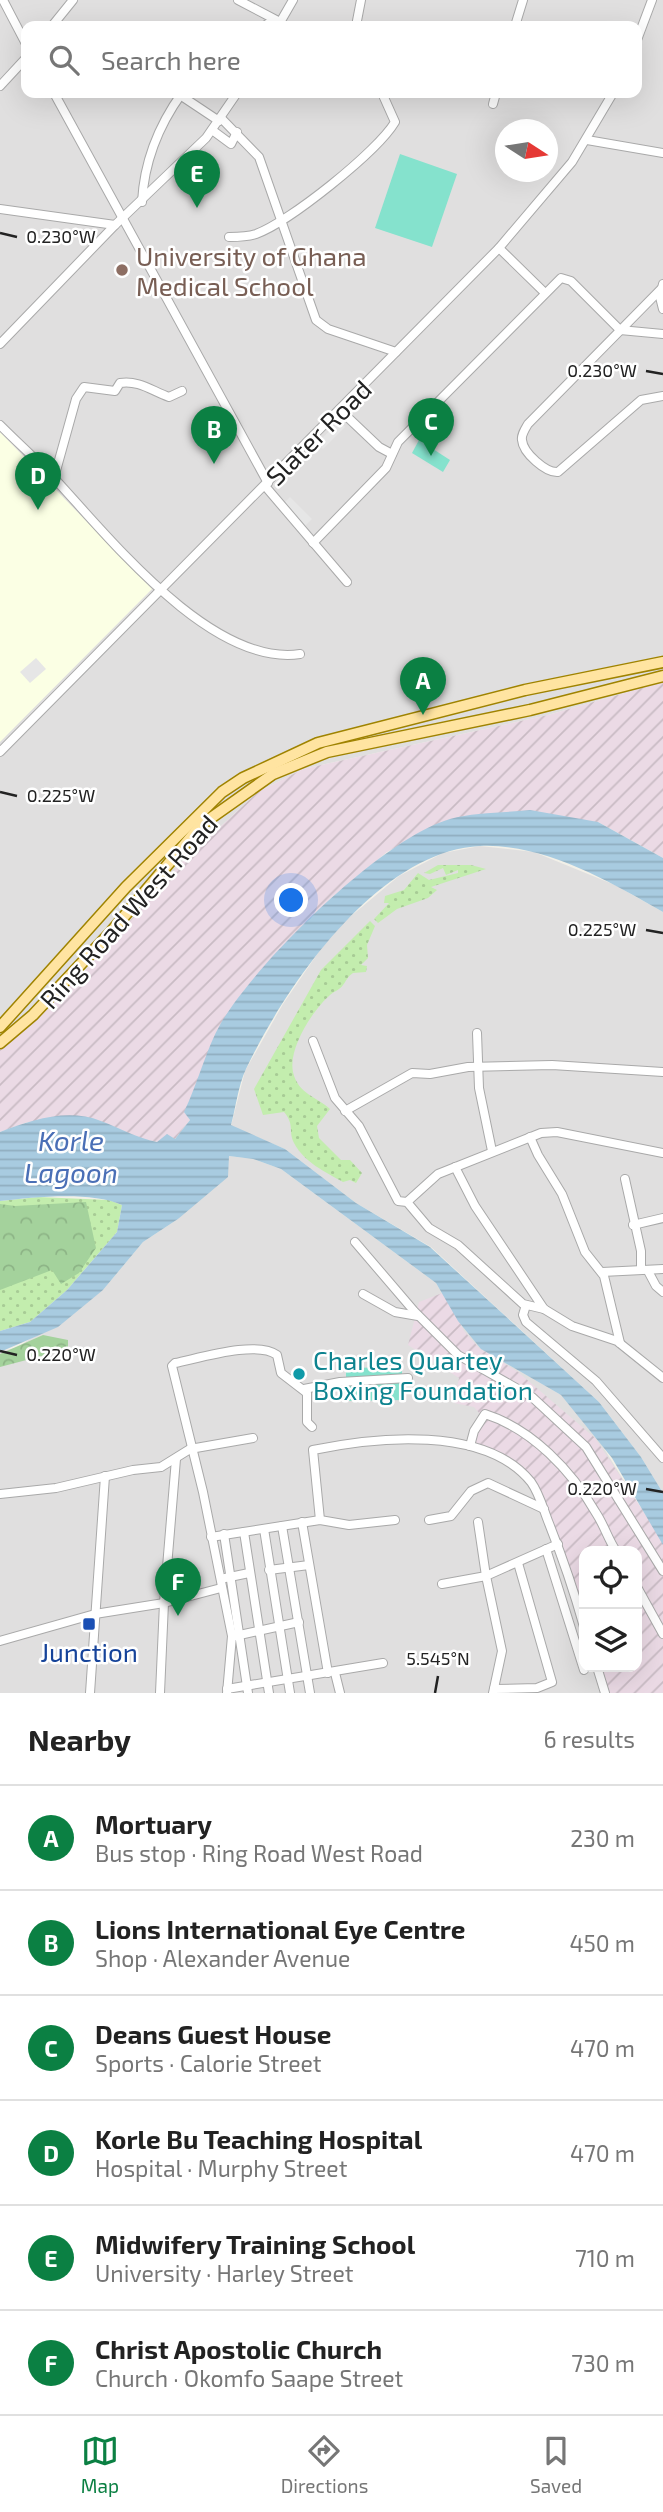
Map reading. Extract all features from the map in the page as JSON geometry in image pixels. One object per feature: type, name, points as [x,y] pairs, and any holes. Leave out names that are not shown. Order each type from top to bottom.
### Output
[{"type":"main road","name":"Ring Road West Road","points":[[0,1027],[141,872],[222,792],[243,778],[318,743],[525,690],[663,662]]},
{"type":"main road","name":"Ring Road West Road","points":[[0,1043],[33,1015],[111,932],[201,825],[258,783],[291,765],[327,752],[530,709],[663,676]]},
{"type":"main road","points":[[525,690],[530,709]]},
{"type":"street","points":[[3,0],[21,34]]},
{"type":"street","points":[[56,21],[73,0]]},
{"type":"street","points":[[238,0],[274,21]]},
{"type":"street","points":[[278,21],[293,0]]},
{"type":"street","points":[[357,21],[361,0]]},
{"type":"street","points":[[517,21],[523,0]]},
{"type":"street","points":[[642,27],[652,0]]},
{"type":"street","points":[[0,86],[21,63]]},
{"type":"street","points":[[57,98],[266,485],[347,582]]},
{"type":"street","points":[[142,202],[148,160],[164,122],[179,98]]},
{"type":"street","points":[[187,98],[237,132],[259,157],[316,320],[321,326],[396,352]]},
{"type":"street","points":[[0,344],[212,130],[234,98]]},
{"type":"street","points":[[229,237],[256,234],[282,220],[341,177],[392,127],[395,119],[384,98]]},
{"type":"street","points":[[493,104],[495,98]]},
{"type":"street","name":"Slater Road","points":[[0,752],[499,248],[587,140],[610,98]]},
{"type":"street","points":[[212,130],[231,144],[237,132]]},
{"type":"street","points":[[587,140],[641,150],[663,150]]},
{"type":"street","points":[[0,209],[115,225]]},
{"type":"street","points":[[499,248],[544,292]]},
{"type":"street","points":[[313,543],[386,468],[398,442],[544,292],[561,278],[566,278],[620,330],[663,334]]},
{"type":"street","points":[[662,287],[663,309]]},
{"type":"street","points":[[662,287],[528,425],[523,435],[524,447],[545,470],[558,472],[641,400],[663,396]]},
{"type":"street","points":[[54,478],[76,399],[84,387],[115,391],[120,383],[127,382],[144,385],[169,397],[182,391]]},
{"type":"street","points":[[340,410],[379,447],[392,454]]},
{"type":"street","points":[[0,425],[54,478],[159,592],[246,646],[289,656],[300,654]]},
{"type":"street","points":[[477,1033],[479,1088],[492,1151]]},
{"type":"street","points":[[313,1041],[335,1098],[348,1110],[398,1201],[407,1202],[429,1228],[458,1245],[526,1305],[544,1309],[572,1326],[621,1343],[663,1378]]},
{"type":"street","points":[[348,1110],[412,1073],[552,1065],[663,1072]]},
{"type":"street","points":[[407,1202],[424,1184],[455,1167],[530,1137],[557,1132],[663,1153]]},
{"type":"street","points":[[530,1137],[562,1195],[585,1252],[602,1272],[621,1343]]},
{"type":"street","points":[[455,1167],[475,1206],[544,1309]]},
{"type":"street","points":[[625,1179],[645,1270],[663,1292]]},
{"type":"street","points":[[634,1225],[663,1218]]},
{"type":"street","points":[[355,1242],[418,1316],[458,1355],[532,1397],[574,1435],[607,1478],[663,1571]]},
{"type":"street","points":[[602,1272],[663,1269]]},
{"type":"street","points":[[363,1294],[395,1312],[418,1316]]},
{"type":"street","points":[[526,1305],[523,1315],[526,1322],[596,1381],[663,1458]]},
{"type":"street","points":[[247,1690],[220,1583],[204,1492],[171,1372],[175,1363],[245,1350],[271,1350],[277,1354],[281,1373],[304,1389],[309,1403],[307,1422],[312,1427]]},
{"type":"street","points":[[304,1389],[340,1382],[408,1378]]},
{"type":"street","points":[[470,1447],[474,1431],[485,1415],[510,1426],[538,1445],[560,1463],[579,1487],[613,1546]]},
{"type":"street","points":[[0,1494],[56,1488],[105,1476],[161,1467],[190,1449],[253,1438]]},
{"type":"street","points":[[320,1520],[313,1450],[360,1440],[387,1438],[470,1447],[507,1462],[532,1484],[558,1544],[579,1611]]},
{"type":"street","points":[[160,1693],[164,1603],[176,1459]]},
{"type":"street","points":[[90,1693],[105,1476]]},
{"type":"street","points":[[429,1520],[451,1516],[471,1491],[488,1483],[544,1509]]},
{"type":"street","points":[[211,1537],[320,1520],[349,1525],[396,1520]]},
{"type":"street","points":[[302,1522],[332,1673],[340,1693]]},
{"type":"street","points":[[478,1522],[502,1651],[493,1691],[537,1688],[552,1682],[519,1563]]},
{"type":"street","points":[[282,1526],[310,1693]]},
{"type":"street","points":[[264,1529],[290,1693]]},
{"type":"street","points":[[244,1532],[269,1693]]},
{"type":"street","points":[[224,1534],[235,1636],[227,1691],[247,1690],[267,1682],[383,1663]]},
{"type":"street","points":[[442,1584],[486,1576],[558,1544]]},
{"type":"street","points":[[545,1549],[579,1654]]},
{"type":"street","points":[[269,1570],[309,1565]]},
{"type":"street","points":[[0,1641],[95,1614],[164,1603],[220,1583],[229,1577],[249,1573]]},
{"type":"street","points":[[642,1596],[663,1634]]},
{"type":"street","points":[[235,1636],[299,1622]]},
{"type":"street","points":[[599,1672],[605,1693]]},
{"type":"shaded area","points":[[0,0],[663,0],[663,682],[548,715],[303,769],[258,792],[179,865],[101,954],[25,1030],[0,1050]]},
{"type":"shaded area","points":[[339,422],[345,427],[323,449],[317,443]]},
{"type":"shaded area","points":[[0,432],[152,589],[0,742]]},
{"type":"shaded area","points":[[290,497],[312,519],[304,527],[284,503]]},
{"type":"shaded area","points":[[36,658],[46,669],[30,683],[20,672]]},
{"type":"shaded area","points":[[663,682],[663,858],[598,822],[450,819],[387,852],[331,898],[256,978],[185,1111],[190,1120],[175,1139],[157,1142],[140,1139],[98,1120],[28,1122],[0,1132],[0,1050],[25,1030],[101,954],[179,865],[258,792],[303,769],[548,715]]},
{"type":"shaded area","points":[[480,846],[534,852],[615,885],[663,912],[663,1493],[641,1457],[599,1402],[431,1247],[356,1203],[285,1149],[231,1126],[245,1071],[283,1004],[333,931],[399,876],[443,853]]},
{"type":"shaded area","points":[[229,1156],[253,1159],[281,1169],[436,1283],[458,1321],[482,1349],[561,1395],[594,1432],[663,1545],[663,1693],[0,1693],[0,1352],[18,1347],[103,1290],[143,1242],[178,1219]]},
{"type":"shaded area","points":[[445,1292],[464,1331],[479,1348],[518,1372],[595,1438],[663,1541],[663,1693],[605,1693],[599,1672],[642,1672],[642,1546],[579,1546],[579,1614],[548,1519],[531,1485],[504,1460],[470,1445],[480,1414],[474,1407],[454,1403],[459,1378],[408,1345],[419,1302]]},
{"type":"green space","points":[[400,154],[457,174],[432,247],[375,228]]},
{"type":"green space","points":[[419,440],[450,460],[443,472],[412,453]]},
{"type":"green space","points":[[438,865],[471,865],[486,869],[431,887],[437,890],[428,898],[397,909],[378,923],[374,919],[389,903],[384,903],[385,896],[404,890],[418,873],[429,880],[458,873],[458,870],[446,875],[443,868],[430,874],[424,873]]},
{"type":"green space","points":[[370,921],[375,926],[367,945],[368,958],[361,965],[367,966],[366,972],[351,974],[342,987],[316,1010],[303,1030],[292,1062],[299,1085],[330,1109],[317,1126],[319,1138],[341,1160],[350,1160],[362,1173],[356,1183],[350,1180],[343,1182],[303,1156],[292,1139],[289,1121],[284,1112],[263,1115],[254,1089],[321,970]]},
{"type":"green space","points":[[38,1197],[109,1200],[122,1205],[117,1232],[67,1290],[30,1322],[0,1331],[0,1201]]},
{"type":"green space","points":[[86,1202],[96,1248],[79,1273],[61,1284],[52,1270],[0,1290],[0,1204],[15,1206]]},
{"type":"green space","points":[[43,1335],[68,1340],[68,1349],[0,1367],[0,1354]]},
{"type":"green space","points":[[402,1367],[402,1400],[346,1401],[346,1368]]},
{"type":"water","name":"Korle Lagoon","points":[[530,810],[598,822],[663,858],[663,912],[575,866],[552,857],[504,847],[480,846],[442,854],[406,871],[372,897],[340,928],[285,999],[246,1069],[231,1125],[285,1149],[356,1203],[430,1247],[599,1402],[641,1457],[663,1493],[663,1545],[612,1458],[561,1395],[481,1349],[458,1321],[436,1283],[281,1169],[253,1159],[229,1156],[228,1177],[178,1219],[143,1242],[103,1290],[58,1327],[0,1352],[0,1331],[30,1322],[67,1290],[117,1232],[122,1205],[79,1197],[0,1201],[0,1132],[50,1117],[75,1116],[101,1121],[157,1142],[167,1134],[175,1139],[190,1120],[184,1112],[221,1023],[263,968],[324,905],[390,851],[422,831],[459,817]]},
{"type":"place","name":"Midwifery Training School","points":[[197,208]]},
{"type":"place","name":"University of Ghana Medical School","points":[[122,270]]},
{"type":"place","name":"Deans Guest House","points":[[431,456]]},
{"type":"place","name":"Lions International Eye Centre","points":[[214,464]]},
{"type":"place","name":"Korle Bu Teaching Hospital","points":[[38,510]]},
{"type":"place","name":"Mortuary","points":[[423,715]]},
{"type":"place","name":"Charles Quartey Boxing Foundation","points":[[299,1374]]},
{"type":"place","name":"Christ Apostolic Church","points":[[178,1616]]},
{"type":"place","name":"Junction","points":[[89,1624]]}]
